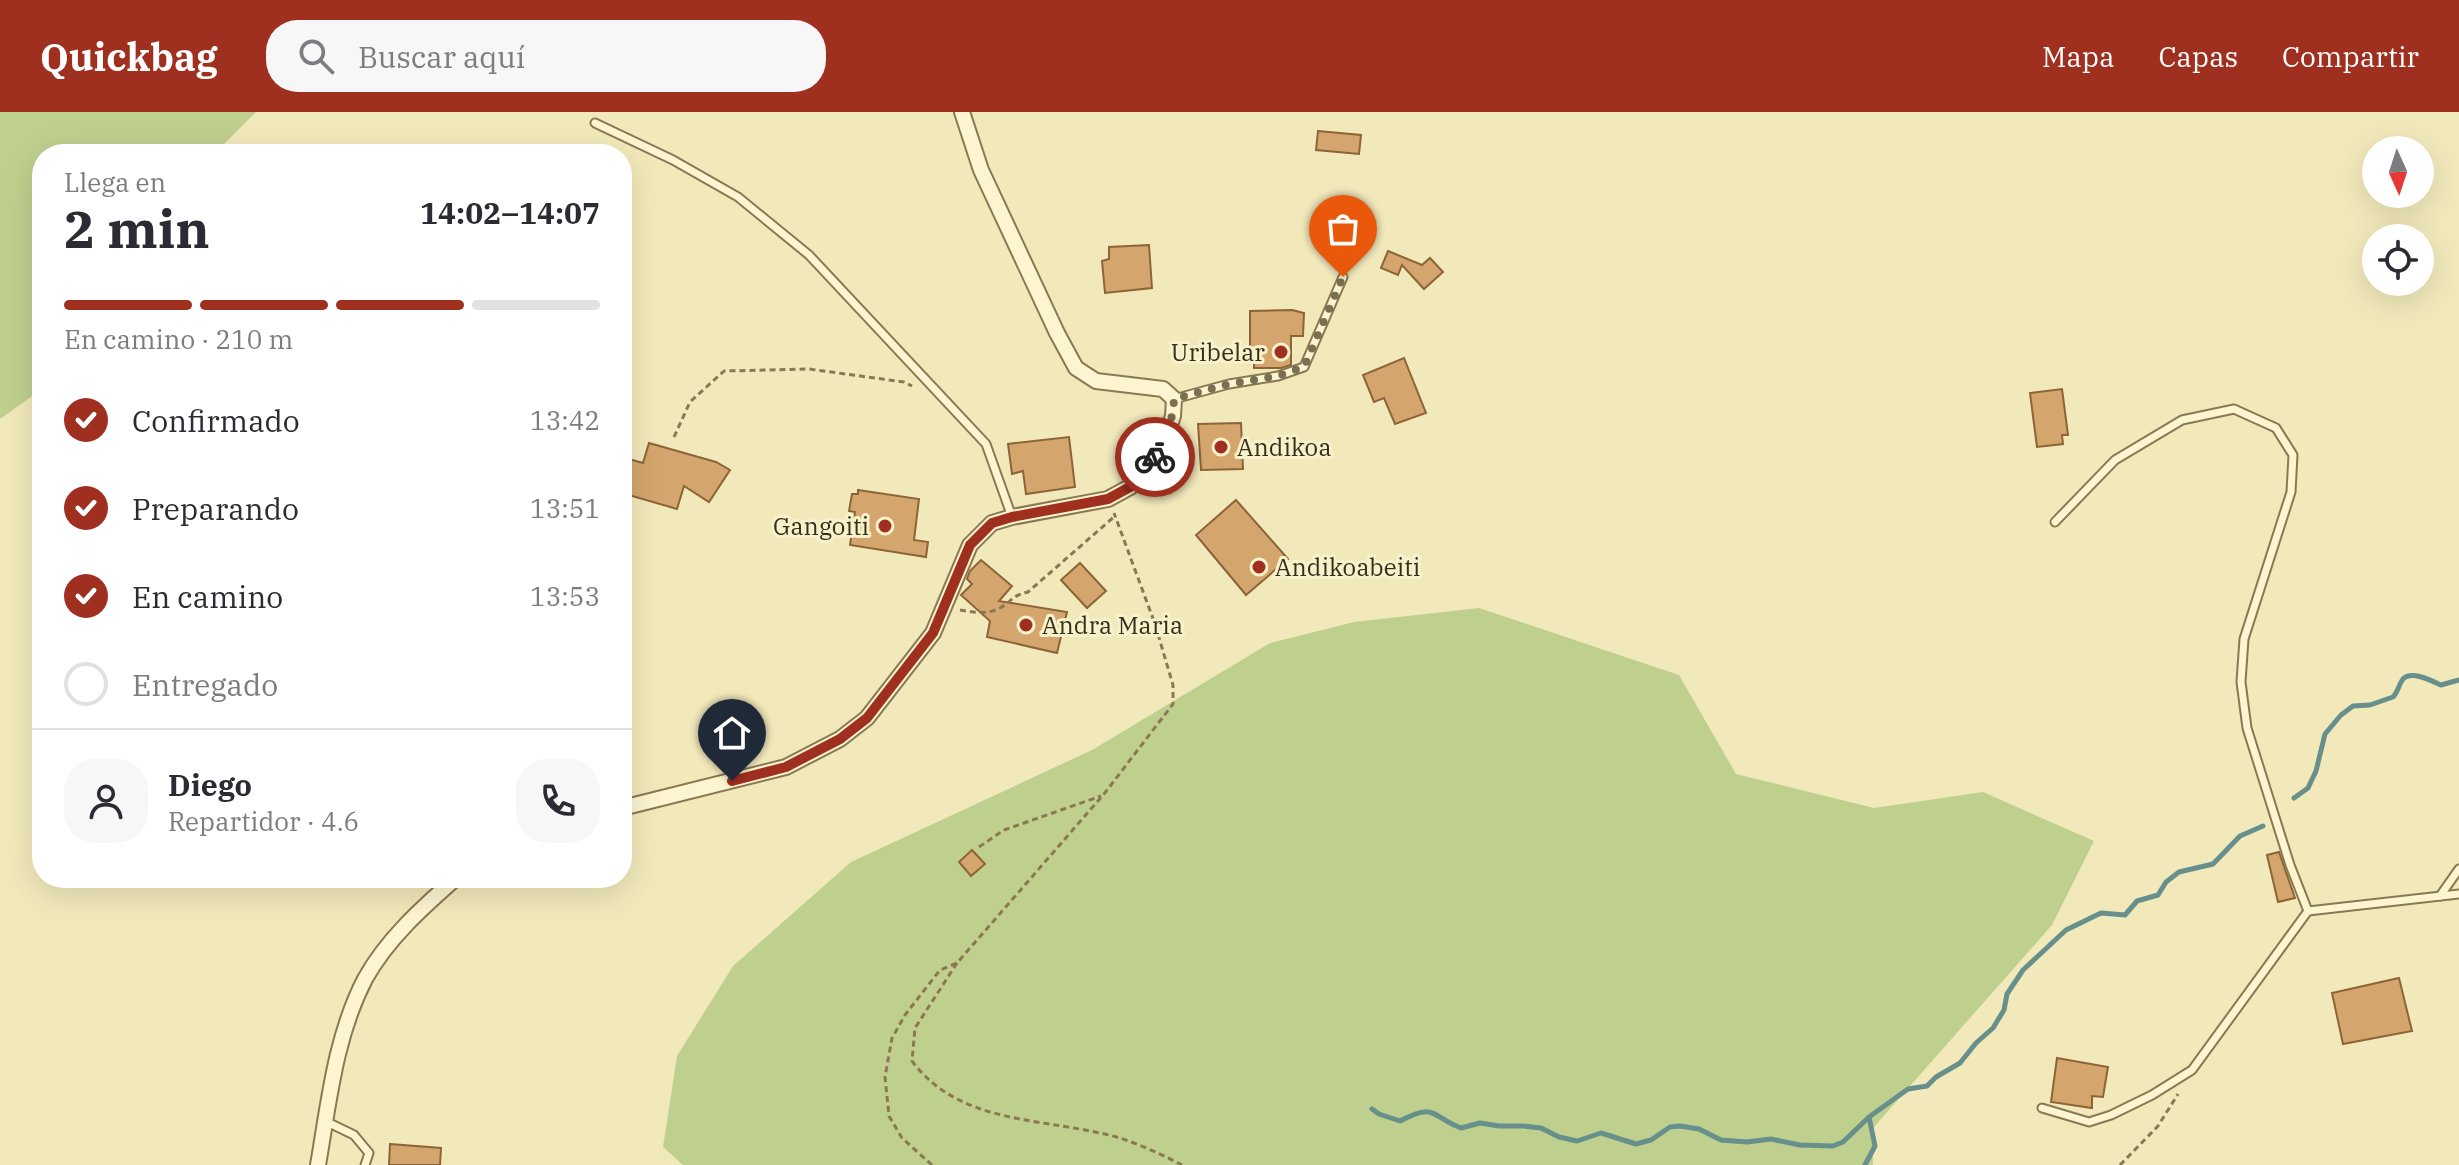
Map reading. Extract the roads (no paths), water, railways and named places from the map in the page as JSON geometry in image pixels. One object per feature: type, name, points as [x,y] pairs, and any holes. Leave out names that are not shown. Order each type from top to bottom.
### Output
[{"type":"street","points":[[632,806],[786,767],[840,739],[867,718],[933,633],[970,545],[992,523],[1108,499],[1142,476],[1164,443],[1173,416],[1174,399],[1163,389],[1096,381],[1076,368],[981,170],[962,112]]},
{"type":"street","points":[[318,1165],[337,1053],[346,1021],[366,977],[394,939],[445,888]]},
{"type":"lane","points":[[595,123],[673,160],[738,197],[809,255],[986,444],[1012,517]]},
{"type":"lane","points":[[1174,399],[1229,384],[1278,376],[1304,367],[1343,277]]},
{"type":"lane","points":[[2055,522],[2115,460],[2182,420],[2234,409],[2276,428],[2293,455],[2291,492],[2244,639],[2241,682],[2247,728],[2290,865],[2308,911]]},
{"type":"lane","points":[[2440,896],[2459,869]]},
{"type":"lane","points":[[2042,1108],[2089,1122],[2152,1095],[2192,1070],[2308,911],[2459,894]]},
{"type":"lane","points":[[325,1121],[354,1135],[369,1153],[365,1165]]},
{"type":"waterway","points":[[2294,798],[2308,788],[2316,771],[2325,734],[2353,706],[2370,705],[2393,697],[2403,679],[2411,676],[2441,685],[2459,680]]},
{"type":"waterway","points":[[1865,1165],[1875,1146],[1869,1117],[1908,1089],[1927,1086],[1960,1063],[1993,1028],[2004,1010],[2007,994],[2023,970],[2066,930],[2101,913],[2125,915],[2137,901],[2158,895],[2166,882],[2179,872],[2213,864],[2240,836],[2263,826]]},
{"type":"waterway","points":[[1372,1109],[1400,1121],[1427,1112],[1461,1128],[1480,1123],[1541,1128],[1577,1141],[1601,1133],[1636,1144],[1651,1140],[1670,1127],[1680,1126],[1699,1129],[1721,1140],[1747,1142],[1771,1139],[1800,1145],[1833,1146],[1843,1142],[1868,1118]]},
{"type":"place","name":"Uribelar","points":[[1281,352]]},
{"type":"place","name":"Andikoa","points":[[1221,447]]},
{"type":"place","name":"Gangoiti","points":[[885,526]]},
{"type":"place","name":"Andikoabeiti","points":[[1259,567]]},
{"type":"place","name":"Andra Maria","points":[[1026,625]]}]
